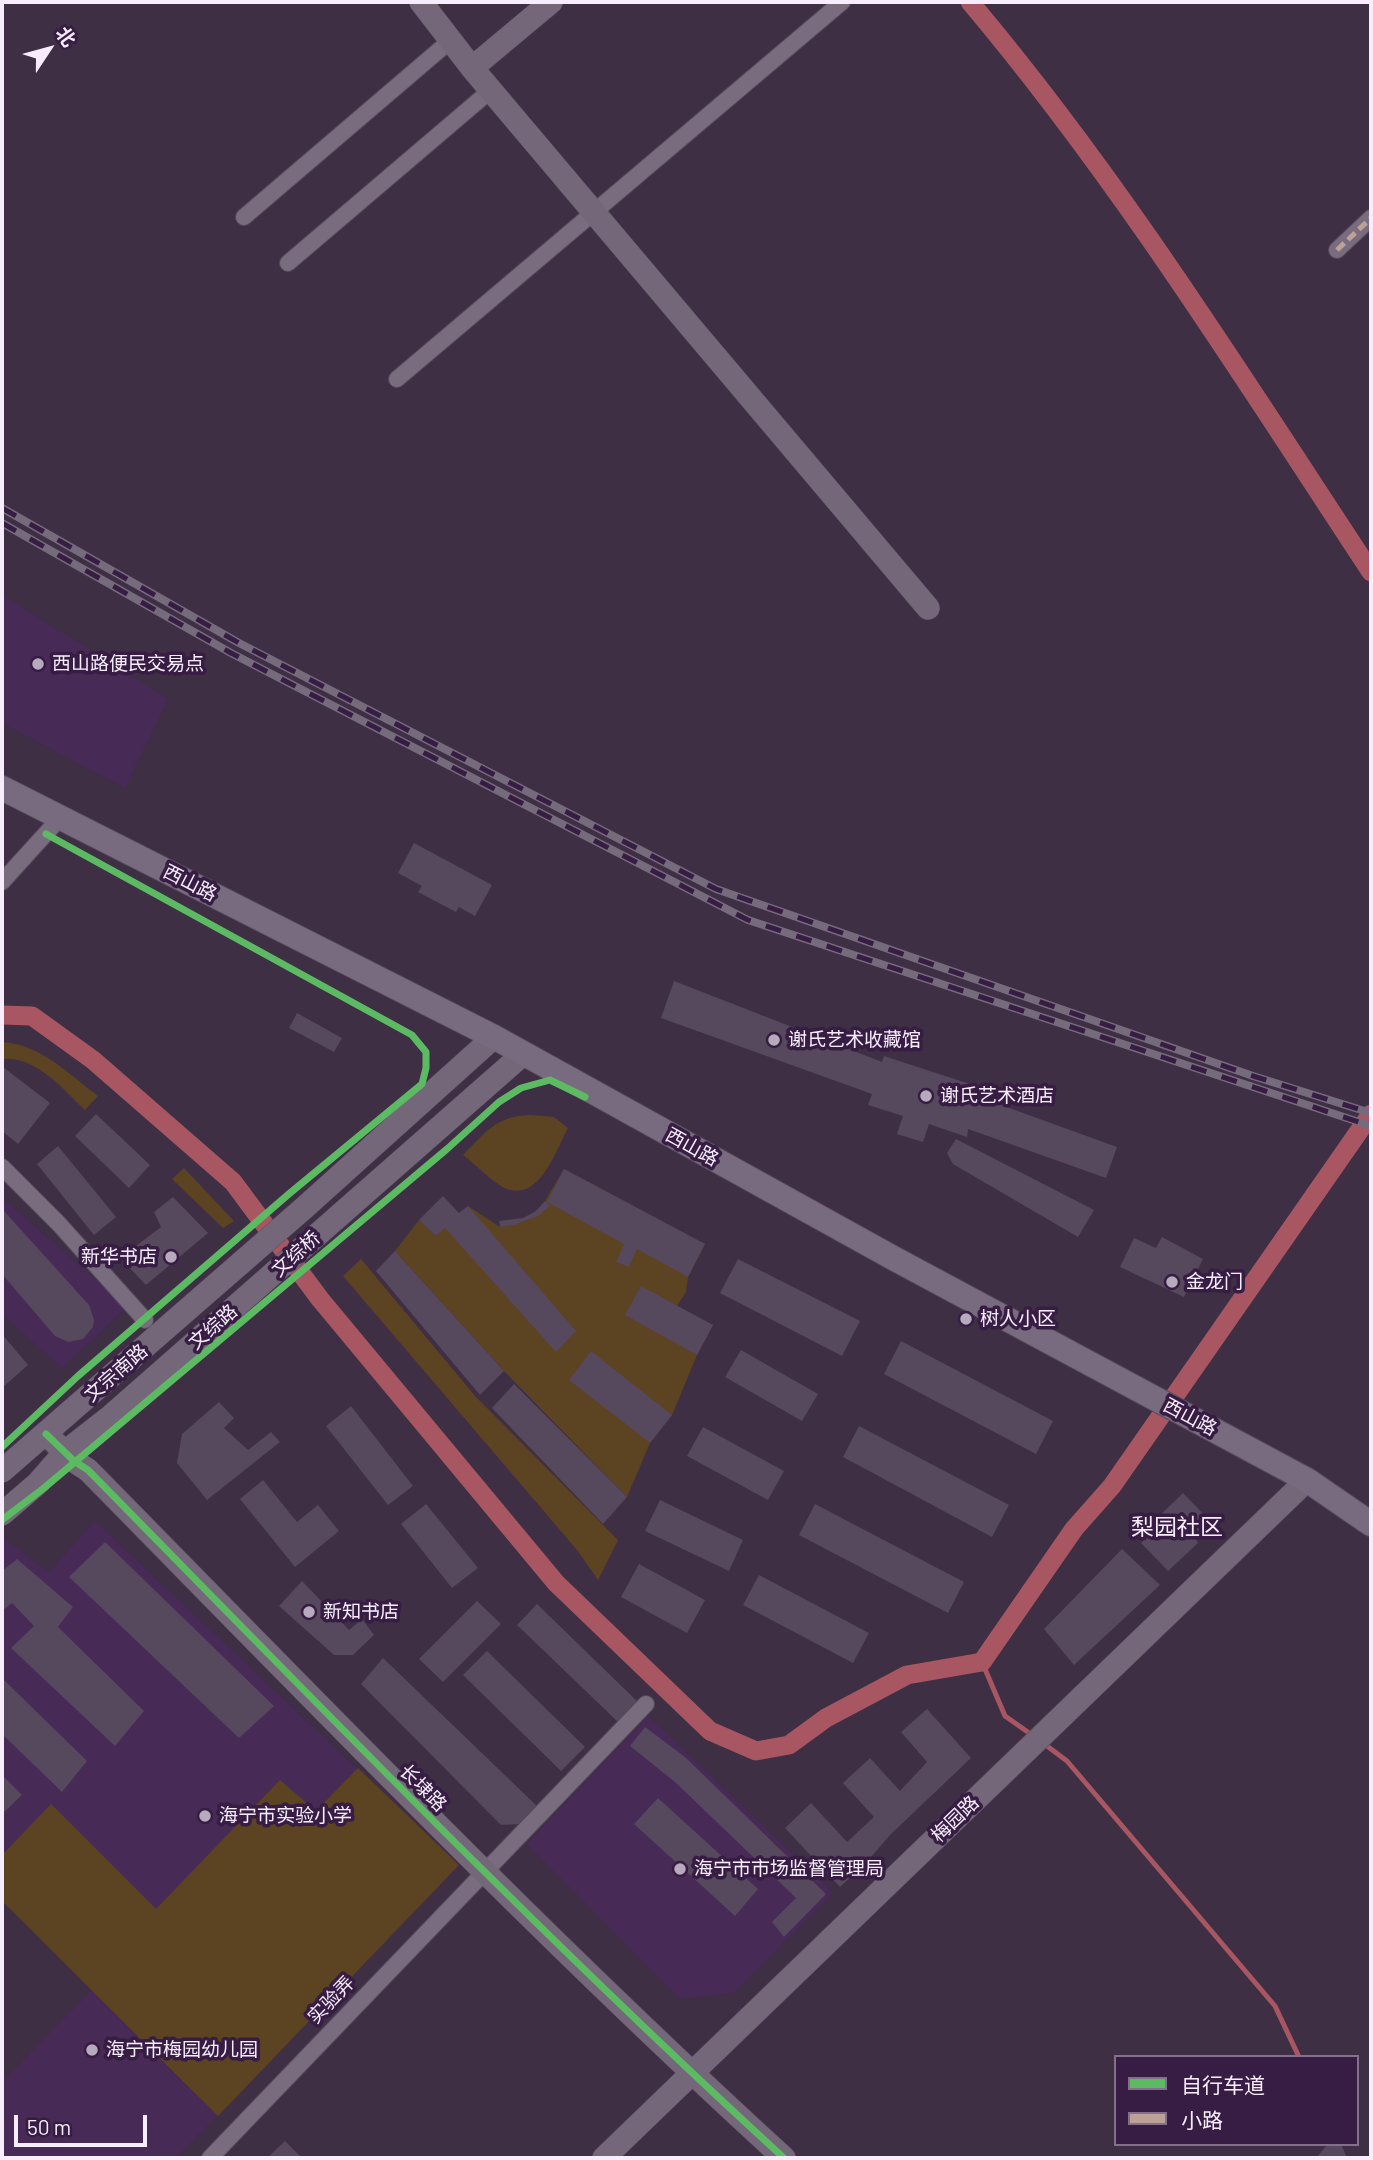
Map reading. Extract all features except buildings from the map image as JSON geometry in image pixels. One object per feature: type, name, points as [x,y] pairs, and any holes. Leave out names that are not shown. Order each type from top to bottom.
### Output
[{"type":"main road","name":"西山路","points":[[2,788],[494,1037],[1307,1480],[1371,1524]]},
{"type":"street","points":[[421,2],[472,68],[928,608]]},
{"type":"street","points":[[472,68],[551,2]]},
{"type":"street","points":[[397,379],[842,2]]},
{"type":"street","points":[[244,217],[451,40]]},
{"type":"street","points":[[288,263],[491,90]]},
{"type":"street","points":[[1337,250],[1371,218]]},
{"type":"street","points":[[2,882],[60,818]]},
{"type":"street","name":"文宗南路","points":[[2,1471],[304,1208],[494,1037]]},
{"type":"street","name":"文综桥","points":[[267,1279],[523,1054]]},
{"type":"street","points":[[2,1167],[59,1224],[145,1320]]},
{"type":"street","name":"文综路","points":[[2,1514],[38,1483],[65,1452],[111,1416],[267,1279]]},
{"type":"street","name":"长埭路","points":[[46,1434],[97,1479],[483,1872],[691,2074],[784,2158]]},
{"type":"street","name":"梅园路","points":[[604,2158],[1307,1480]]},
{"type":"street","name":"实验弄","points":[[210,2158],[646,1704]]},
{"type":"shaded area","name":"西山路便民交易点","points":[[2,595],[168,699],[125,788],[2,723]]},
{"type":"shaded area","points":[[2,1042],[29,1048],[41,1054],[98,1096],[85,1110],[37,1068],[26,1062],[2,1059]]},
{"type":"shaded area","points":[[531,1115],[554,1117],[568,1128],[545,1171],[529,1188],[519,1191],[507,1189],[463,1155],[493,1126],[509,1118]]},
{"type":"shaded area","points":[[184,1168],[234,1221],[223,1228],[172,1179]]},
{"type":"shaded area","points":[[564,1169],[705,1244],[688,1277],[686,1292],[677,1306],[713,1325],[697,1355],[672,1415],[650,1443],[627,1497],[504,1371],[395,1251],[419,1220],[436,1236],[468,1206],[500,1227],[532,1218],[549,1206],[545,1201]]},
{"type":"shaded area","points":[[2,1198],[127,1307],[62,1368],[2,1314]]},
{"type":"shaded area","points":[[361,1259],[476,1397],[618,1540],[598,1580],[577,1550],[343,1276]]},
{"type":"shaded area","name":"海宁市实验小学","points":[[95,1521],[459,1865],[176,2158],[2,2158],[2,2082],[91,1991],[2,1901],[2,1540],[3,1538],[49,1572]]},
{"type":"shaded area","name":"海宁市市场监督管理局","points":[[648,1716],[834,1893],[733,1993],[680,1999],[527,1844]]},
{"type":"shaded area","points":[[358,1768],[459,1865],[218,2116],[2,1901],[2,1855],[51,1804],[156,1909],[280,1780],[316,1811]]},
{"type":"waterway","points":[[970,2],[1025,70],[1129,209],[1371,572]]},
{"type":"waterway","points":[[2,1015],[32,1016],[93,1060],[233,1182],[320,1299],[556,1583],[710,1731],[756,1751],[789,1745],[826,1718],[907,1675],[982,1662],[1074,1529],[1112,1486],[1371,1114]]},
{"type":"waterway","points":[[982,1662],[1005,1716],[1032,1735]]},
{"type":"waterway","points":[[1043,1743],[1067,1761],[1275,2006],[1298,2055]]},
{"type":"railway","points":[[2,508],[239,643],[716,889],[1253,1076],[1371,1113]]},
{"type":"railway","points":[[2,523],[231,653],[748,920],[1371,1126]]},
{"type":"marked path","points":[[1337,250],[1371,218]]},
{"type":"cycle path","points":[[2,1447],[78,1376],[290,1193],[422,1084],[426,1068],[426,1052],[412,1035],[46,834]]},
{"type":"cycle path","points":[[2,1520],[44,1488],[447,1149],[499,1102],[521,1088],[550,1080],[585,1097]]},
{"type":"cycle path","points":[[46,1434],[74,1461],[88,1470],[518,1905],[784,2158]]},
{"type":"place","name":"西山路便民交易点","points":[[38,664]]},
{"type":"place","name":"谢氏艺术收藏馆","points":[[774,1040]]},
{"type":"place","name":"谢氏艺术酒店","points":[[926,1096]]},
{"type":"place","name":"新华书店","points":[[171,1257]]},
{"type":"place","name":"金龙门","points":[[1172,1282]]},
{"type":"place","name":"树人小区","points":[[966,1319]]},
{"type":"place","name":"新知书店","points":[[309,1612]]},
{"type":"place","name":"海宁市实验小学","points":[[205,1816]]},
{"type":"place","name":"海宁市市场监督管理局","points":[[680,1869]]},
{"type":"place","name":"海宁市梅园幼儿园","points":[[92,2050]]},
{"type":"district","name":"梨园社区","points":[[1177,1527]]}]
